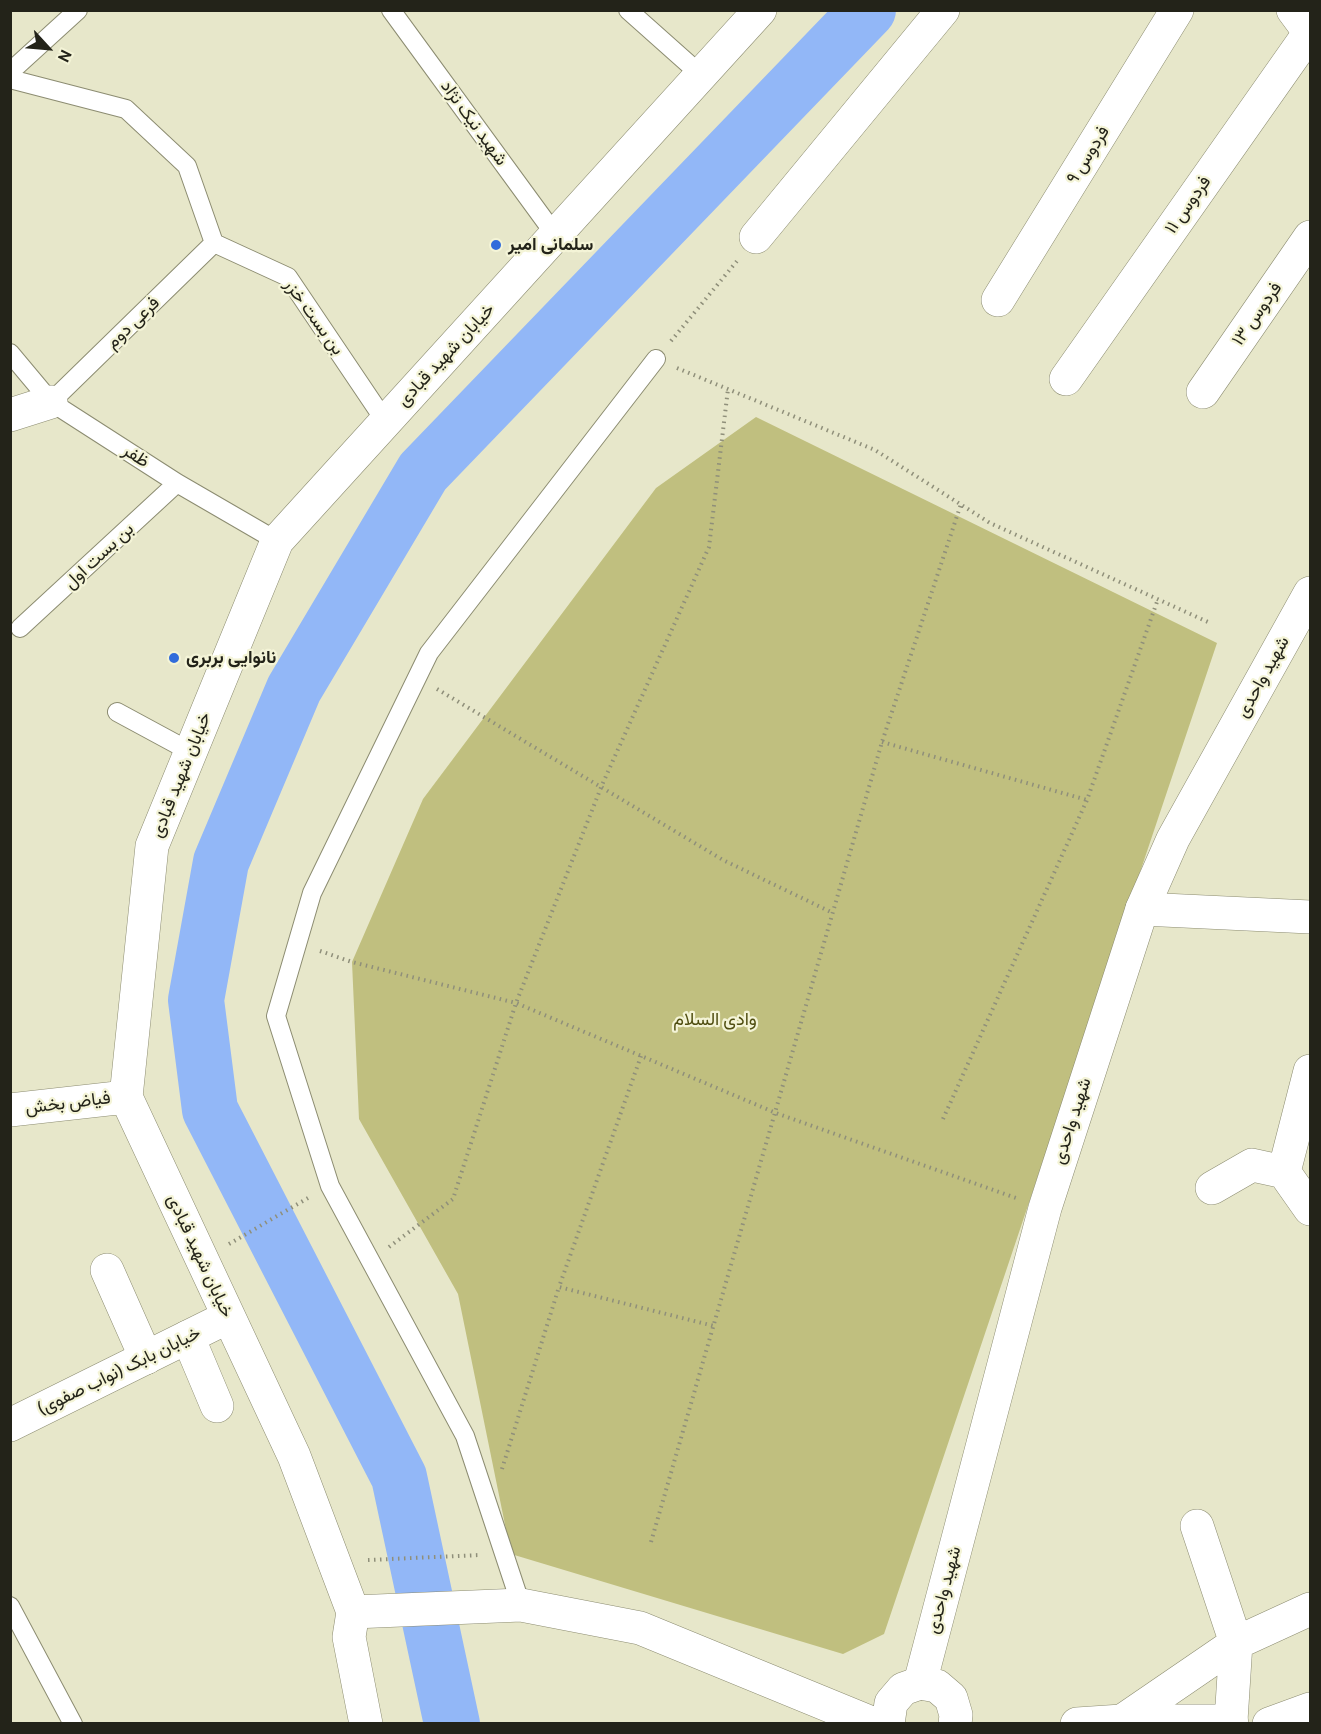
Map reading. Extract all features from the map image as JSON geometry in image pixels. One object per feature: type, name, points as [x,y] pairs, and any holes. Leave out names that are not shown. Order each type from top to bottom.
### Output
[{"type":"street","name":"خیابان شهید قبادی","points":[[366,1724],[349,1636],[353,1612],[294,1456],[126,1097],[152,846],[277,541],[760,10]]},
{"type":"street","points":[[756,237],[943,10]]},
{"type":"street","name":"فردوس ۹","points":[[998,300],[1177,10]]},
{"type":"street","name":"فردوس ۱۱","points":[[1066,379],[1305,25]]},
{"type":"street","name":"فردوس ۱۳","points":[[1203,392],[1311,237]]},
{"type":"street","points":[[10,415],[51,402]]},
{"type":"street","name":"شهید واحدی","points":[[920,1683],[1045,1208],[1142,909],[1173,839],[1310,594]]},
{"type":"street","points":[[1142,909],[1311,917]]},
{"type":"street","points":[[1284,1172],[1311,1071]]},
{"type":"street","name":"فیاض بخش","points":[[10,1110],[126,1097]]},
{"type":"street","points":[[1212,1188],[1252,1165],[1284,1172],[1311,1209]]},
{"type":"street","points":[[107,1270],[146,1358]]},
{"type":"street","name":"خیابان بابک (نواب صفوی)","points":[[10,1425],[228,1317]]},
{"type":"street","points":[[188,1337],[217,1406]]},
{"type":"street","points":[[1077,1724],[1231,1722],[1236,1642],[1197,1526]]},
{"type":"street","points":[[353,1612],[521,1605],[640,1628],[874,1724]]},
{"type":"street","points":[[1122,1722],[1236,1642],[1311,1609]]},
{"type":"street","points":[[888,1724],[891,1702],[903,1689],[920,1683],[937,1686],[951,1698],[956,1715],[955,1724]]},
{"type":"street","points":[[1269,1724],[1311,1709]]},
{"type":"lane","points":[[10,72],[78,10]]},
{"type":"lane","name":"شهید نیک نژاد","points":[[391,10],[556,236]]},
{"type":"lane","points":[[628,10],[701,75]]},
{"type":"lane","points":[[10,79],[126,109],[187,166],[214,243]]},
{"type":"lane","name":"فرعی دوم","points":[[51,402],[214,243]]},
{"type":"lane","name":"بن بست خزر","points":[[214,243],[288,277],[385,421]]},
{"type":"lane","name":"ظفر","points":[[10,353],[51,402],[177,483],[277,541]]},
{"type":"lane","points":[[521,1605],[465,1436],[330,1186],[276,1016],[312,893],[429,653],[656,359]]},
{"type":"lane","name":"بن بست اول","points":[[20,628],[177,483]]},
{"type":"lane","points":[[117,712],[191,752]]},
{"type":"lane","points":[[10,1606],[73,1724]]},
{"type":"path","points":[[756,237],[656,359],[875,450],[990,523],[1208,622]]},
{"type":"path","points":[[371,1260],[453,1199],[516,1003],[602,785],[709,548],[728,389]]},
{"type":"path","points":[[651,1542],[882,742],[961,504]]},
{"type":"path","points":[[943,1119],[1087,800],[1158,599]]},
{"type":"path","points":[[417,678],[602,785],[723,860],[833,913]]},
{"type":"path","points":[[882,742],[1087,800]]},
{"type":"path","points":[[297,943],[352,962],[516,1003],[776,1113],[1045,1208]]},
{"type":"path","points":[[489,1509],[559,1287],[641,1056]]},
{"type":"path","points":[[202,1260],[330,1186]]},
{"type":"path","points":[[559,1287],[714,1326]]},
{"type":"path","points":[[334,1562],[504,1554]]},
{"type":"green space","name":"وادی السلام","points":[[756,417],[1217,643],[884,1634],[843,1654],[511,1554],[458,1294],[359,1119],[352,962],[423,799],[656,488]]},
{"type":"waterway","points":[[452,1724],[399,1477],[210,1110],[196,1000],[221,862],[294,689],[423,472],[868,10]]},
{"type":"place","name":"سلمانی امیر","points":[[496,245]]},
{"type":"place","name":"نانوایی بربری","points":[[174,658]]}]
